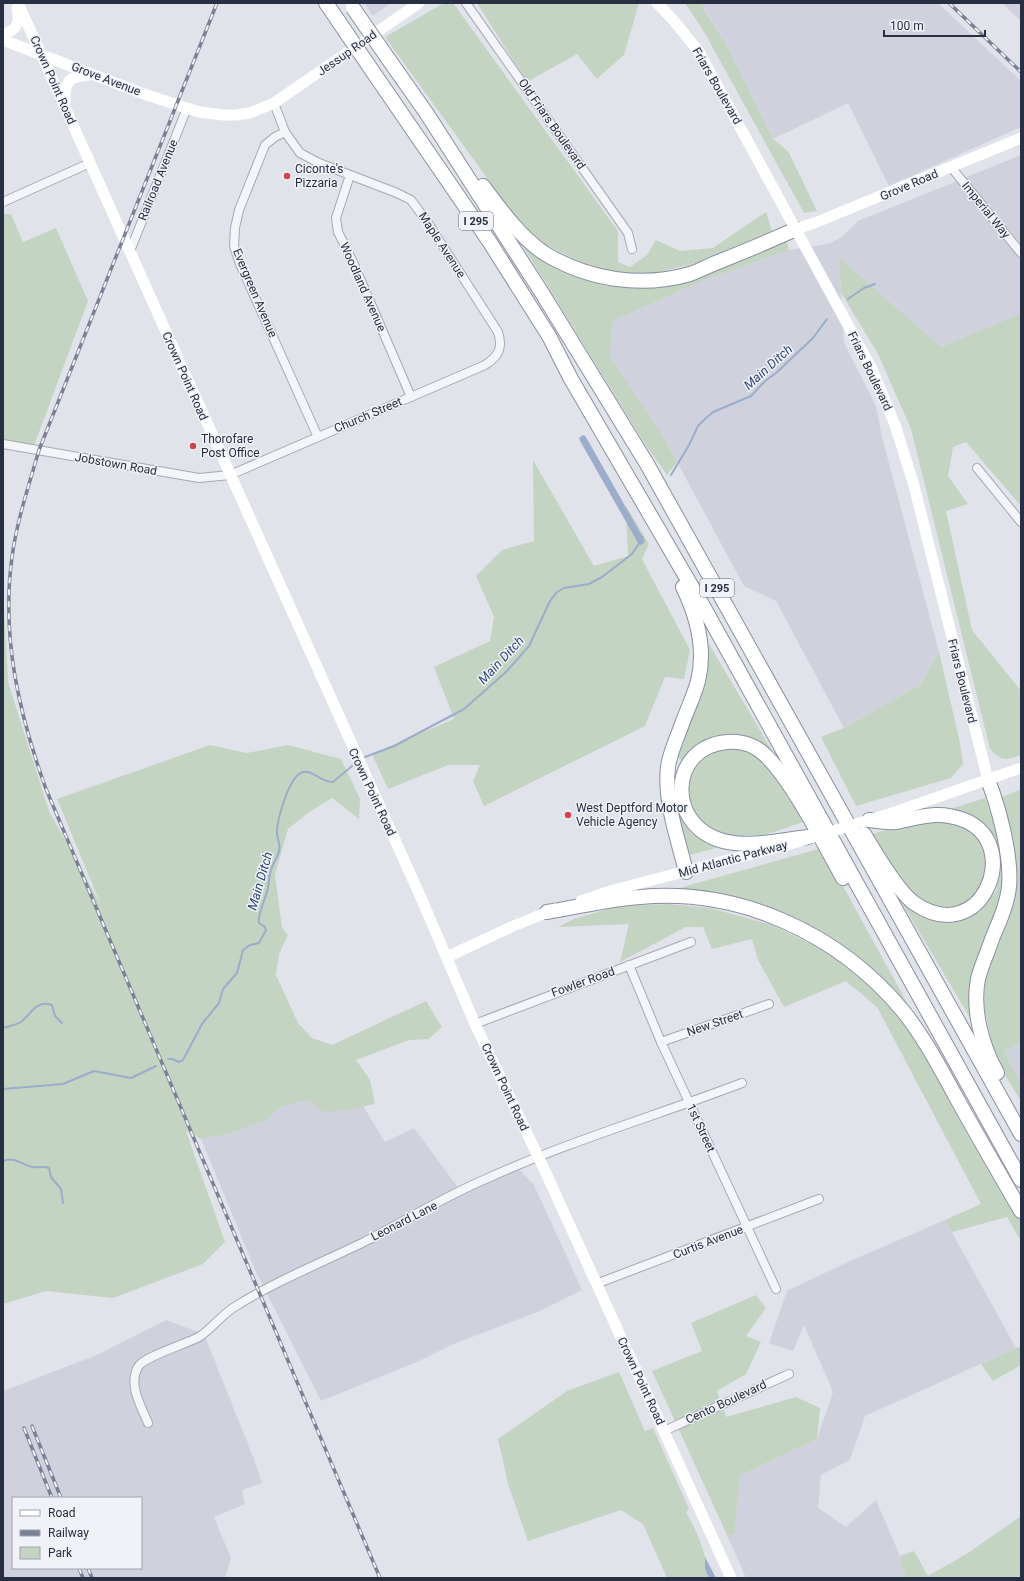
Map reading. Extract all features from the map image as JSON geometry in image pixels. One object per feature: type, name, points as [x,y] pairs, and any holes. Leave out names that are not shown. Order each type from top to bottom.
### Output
[{"type":"highway","name":"I 295","points":[[326,3],[421,140],[527,299],[549,336],[571,380],[703,606],[1021,1180]]},
{"type":"highway","name":"I 295","points":[[351,6],[427,114],[576,347],[669,503],[1021,1134]]},
{"type":"highway","points":[[427,114],[448,136],[490,195],[527,238],[544,252],[563,263],[599,277],[634,281],[663,280],[691,273],[796,229]]},
{"type":"highway","points":[[571,380],[588,422],[676,573],[695,618],[701,651],[700,671],[668,767],[668,794],[686,872]]},
{"type":"highway","points":[[669,503],[688,521],[863,832],[900,887],[913,902],[931,912],[940,915],[951,915],[961,913],[972,908],[983,900],[993,884],[996,864],[992,845],[981,830],[965,820],[946,814],[868,820]]},
{"type":"highway","points":[[816,836],[786,842],[744,843],[725,841],[708,836],[694,824],[683,807],[680,790],[685,771],[693,758],[706,748],[721,742],[736,741],[756,748],[773,764],[802,806],[908,990],[996,1149],[1012,1162]]},
{"type":"highway","points":[[988,780],[994,795],[1008,856],[1009,888],[1003,912],[978,980],[976,1003],[981,1033],[993,1066],[1021,1117]]},
{"type":"highway","points":[[547,912],[640,897],[693,897],[715,900],[771,915],[805,931],[837,950],[874,980],[904,1012],[930,1051],[1021,1211]]},
{"type":"main road","points":[[3,34],[14,30],[17,26],[19,20],[17,3]]},
{"type":"main road","name":"Crown Point Road","points":[[17,3],[66,108],[447,957],[475,1024],[538,1156],[731,1578]]},
{"type":"main road","name":"Jessup Road","points":[[187,108],[211,114],[236,115],[250,113],[274,103],[419,3]]},
{"type":"main road","name":"Friars Boulevard","points":[[657,3],[675,22],[699,52],[872,371],[905,454],[988,780]]},
{"type":"main road","name":"Grove Avenue","points":[[3,40],[187,108]]},
{"type":"main road","points":[[66,108],[65,87],[68,81],[74,76],[92,74]]},
{"type":"main road","name":"Grove Road","points":[[796,229],[817,222],[1021,138]]},
{"type":"main road","points":[[893,818],[1021,768]]},
{"type":"main road","points":[[816,836],[868,820]]},
{"type":"main road","name":"Mid Atlantic Parkway","points":[[447,957],[547,912],[610,891],[686,872],[786,842]]},
{"type":"street","name":"Old Friars Boulevard","points":[[466,3],[628,233],[632,249]]},
{"type":"street","name":"Maple Avenue","points":[[274,103],[285,132],[295,148],[307,158],[411,200],[428,223],[498,332],[501,349]]},
{"type":"street","name":"Railroad Avenue","points":[[130,251],[187,108]]},
{"type":"street","name":"Evergreen Avenue","points":[[285,132],[275,137],[266,145],[239,210],[235,228],[234,246],[240,264],[318,437]]},
{"type":"street","points":[[3,202],[90,163]]},
{"type":"street","name":"Imperial Way","points":[[951,167],[1021,253]]},
{"type":"street","name":"Woodland Avenue","points":[[350,175],[336,218],[338,232],[353,262],[411,397]]},
{"type":"street","name":"Church Street","points":[[230,475],[486,365],[495,358],[501,349]]},
{"type":"street","name":"Jobstown Road","points":[[3,444],[199,478],[230,475]]},
{"type":"street","points":[[977,468],[1021,522]]},
{"type":"street","name":"Fowler Road","points":[[475,1024],[691,942]]},
{"type":"street","name":"1st Street","points":[[629,965],[661,1042],[776,1289]]},
{"type":"street","name":"New Street","points":[[661,1042],[769,1004]]},
{"type":"street","name":"Leonard Lane","points":[[148,1423],[134,1386],[134,1377],[138,1365],[153,1356],[187,1344],[202,1335],[234,1307],[259,1292],[365,1241],[485,1178],[538,1156],[690,1103],[742,1083]]},
{"type":"street","name":"Curtis Avenue","points":[[596,1284],[747,1228],[819,1199]]},
{"type":"street","name":"Cento Boulevard","points":[[664,1431],[789,1374]]},
{"type":"shaded area","points":[[364,3],[391,3],[373,16]]},
{"type":"shaded area","points":[[704,3],[938,3],[1021,81],[1021,127],[889,186],[848,103],[773,139],[726,44],[703,7]]},
{"type":"shaded area","points":[[1002,3],[1021,3],[1021,21]]},
{"type":"shaded area","points":[[1021,155],[1021,313],[941,347],[839,259],[844,343],[876,406],[882,437],[939,652],[920,685],[844,728],[776,601],[744,586],[663,436],[609,355],[613,321],[697,283],[789,250],[828,244],[842,237],[858,221]]},
{"type":"shaded area","points":[[1021,1043],[1021,1084],[1004,1051]]},
{"type":"shaded area","points":[[308,1100],[362,1104],[385,1142],[414,1128],[462,1193],[516,1166],[534,1185],[582,1290],[540,1311],[451,1345],[417,1362],[321,1401],[256,1272],[201,1139],[229,1134],[267,1120],[280,1107]]},
{"type":"shaded area","points":[[945,1220],[1016,1348],[865,1416],[850,1460],[821,1475],[818,1508],[846,1527],[876,1500],[900,1556],[906,1578],[746,1578],[727,1535],[735,1534],[739,1476],[817,1439],[833,1392],[804,1325],[793,1351],[769,1343],[787,1291],[850,1261]]},
{"type":"shaded area","points":[[166,1320],[204,1334],[254,1459],[262,1483],[242,1490],[245,1504],[214,1517],[231,1558],[225,1578],[3,1578],[3,1391],[97,1355]]},
{"type":"green space","points":[[444,3],[453,3],[618,231],[618,262],[630,267],[647,255],[656,240],[680,251],[713,248],[766,212],[772,232],[690,265],[639,276],[591,268],[529,236],[385,37]]},
{"type":"green space","points":[[477,3],[639,3],[624,55],[597,79],[577,54],[527,82]]},
{"type":"green space","points":[[685,3],[704,3],[703,8],[726,44],[773,139],[788,151],[817,211],[804,213],[703,30]]},
{"type":"green space","points":[[3,214],[11,214],[23,242],[56,228],[88,301],[32,451],[3,447]]},
{"type":"green space","points":[[518,238],[552,265],[606,286],[681,282],[786,239],[789,250],[697,283],[613,321],[609,355],[663,436],[677,462],[667,475],[643,441]]},
{"type":"green space","points":[[839,258],[941,347],[1021,313],[1021,506],[966,442],[953,447],[948,476],[968,504],[946,511],[972,630],[1021,691],[1021,755],[1004,759],[990,749],[911,429],[878,354],[841,293]]},
{"type":"green space","points":[[533,460],[594,566],[628,556],[626,506],[649,544],[642,559],[690,650],[684,679],[665,677],[645,726],[484,806],[473,781],[480,765],[448,765],[388,789],[372,754],[454,719],[434,667],[490,641],[494,617],[476,576],[502,550],[534,541]]},
{"type":"green space","points":[[3,590],[8,682],[49,811],[101,905],[57,799],[210,745],[247,753],[288,745],[341,759],[360,799],[359,819],[332,798],[308,813],[288,829],[275,874],[282,928],[288,935],[279,954],[276,975],[298,1023],[312,1038],[332,1045],[426,1001],[442,1027],[429,1039],[409,1040],[356,1060],[370,1080],[375,1104],[347,1110],[324,1112],[308,1100],[280,1107],[267,1120],[229,1134],[201,1139],[186,1131],[225,1242],[203,1264],[113,1298],[46,1291],[3,1304]]},
{"type":"green space","points":[[703,634],[774,754],[733,735],[707,738],[681,760],[676,756]]},
{"type":"green space","points":[[939,652],[960,743],[963,764],[951,778],[856,806],[821,737],[844,728],[920,685]]},
{"type":"green space","points":[[735,747],[752,752],[769,765],[803,822],[765,835],[724,835],[701,825],[685,799],[687,780],[695,761],[710,748]]},
{"type":"green space","points":[[1021,789],[1021,1043],[1004,1051],[1021,1084],[1021,1101],[995,1059],[984,1006],[985,980],[1017,876],[1002,797]]},
{"type":"green space","points":[[985,798],[997,831],[1005,867],[1000,906],[971,998],[970,1018],[898,896],[922,913],[979,909],[996,891],[1001,869],[996,838],[975,817],[947,810]]},
{"type":"green space","points":[[674,804],[691,833],[720,847],[690,855]]},
{"type":"green space","points":[[945,818],[971,829],[986,844],[991,870],[984,895],[961,907],[936,910],[910,892],[898,879],[872,834],[915,822]]},
{"type":"green space","points":[[822,848],[916,1019],[879,976],[828,937],[785,913],[731,896],[665,892]]},
{"type":"green space","points":[[668,904],[710,908],[772,925],[832,954],[873,985],[911,1030],[1021,1220],[1021,1254],[1020,1240],[1007,1217],[952,1232],[945,1220],[981,1204],[877,1007],[846,981],[784,1007],[758,960],[752,939],[712,949],[703,927],[686,927],[620,962],[629,924],[558,927],[574,919],[619,906]]},
{"type":"green space","points":[[756,1295],[766,1308],[746,1336],[761,1342],[746,1374],[717,1391],[726,1417],[796,1397],[820,1408],[817,1439],[739,1476],[735,1534],[727,1535],[652,1371],[702,1351],[691,1323]]},
{"type":"green space","points":[[1021,1346],[1021,1365],[993,1381],[981,1364]]},
{"type":"green space","points":[[619,1372],[645,1431],[653,1428],[689,1509],[686,1512],[701,1545],[709,1578],[667,1578],[643,1524],[621,1510],[528,1541],[508,1484],[498,1439],[567,1391]]},
{"type":"green space","points":[[1021,1516],[1021,1578],[906,1578],[900,1556],[914,1551],[928,1576],[968,1553]]},
{"type":"water","points":[[705,1557],[716,1578],[709,1578],[705,1569]]},
{"type":"waterway","name":"Main Ditch","points":[[848,299],[864,288],[875,284]]},
{"type":"waterway","name":"Main Ditch","points":[[671,475],[689,445],[698,426],[713,412],[751,396],[765,381],[776,373],[813,338],[827,319]]},
{"type":"waterway","points":[[583,439],[641,541]]},
{"type":"waterway","name":"Main Ditch","points":[[365,757],[394,746],[464,709],[506,672],[529,646],[550,601],[557,592],[564,588],[589,584],[602,577],[632,554],[643,537]]},
{"type":"waterway","name":"Main Ditch","points":[[168,1059],[179,1062],[183,1060],[202,1024],[219,1003],[223,989],[237,973],[243,950],[250,945],[259,943],[266,930],[265,927],[259,923],[259,916],[268,888],[271,870],[279,851],[280,846],[277,827],[281,810],[287,792],[295,778],[299,774],[307,772],[329,782],[333,782],[352,766]]},
{"type":"waterway","points":[[3,1028],[21,1022],[35,1008],[42,1004],[52,1005],[55,1016],[62,1023]]},
{"type":"waterway","name":"Main Ditch","points":[[3,1089],[63,1084],[94,1071],[131,1078],[156,1066]]},
{"type":"waterway","points":[[3,1161],[16,1160],[29,1166],[49,1168],[51,1177],[61,1189],[63,1203]]},
{"type":"railway","points":[[217,3],[39,450],[27,489],[14,543],[9,587],[11,646],[20,704],[36,761],[46,789],[380,1578]]},
{"type":"railway","points":[[949,3],[1021,72]]},
{"type":"railway","points":[[32,1426],[61,1497]]},
{"type":"railway","points":[[24,1428],[52,1497]]},
{"type":"railway","points":[[79,1569],[83,1578]]},
{"type":"railway","points":[[88,1569],[92,1578]]},
{"type":"place","name":"Ciconte's Pizzaria","points":[[287,176]]},
{"type":"place","name":"Thorofare Post Office","points":[[193,446]]},
{"type":"place","name":"West Deptford Motor Vehicle Agency","points":[[568,815]]}]
